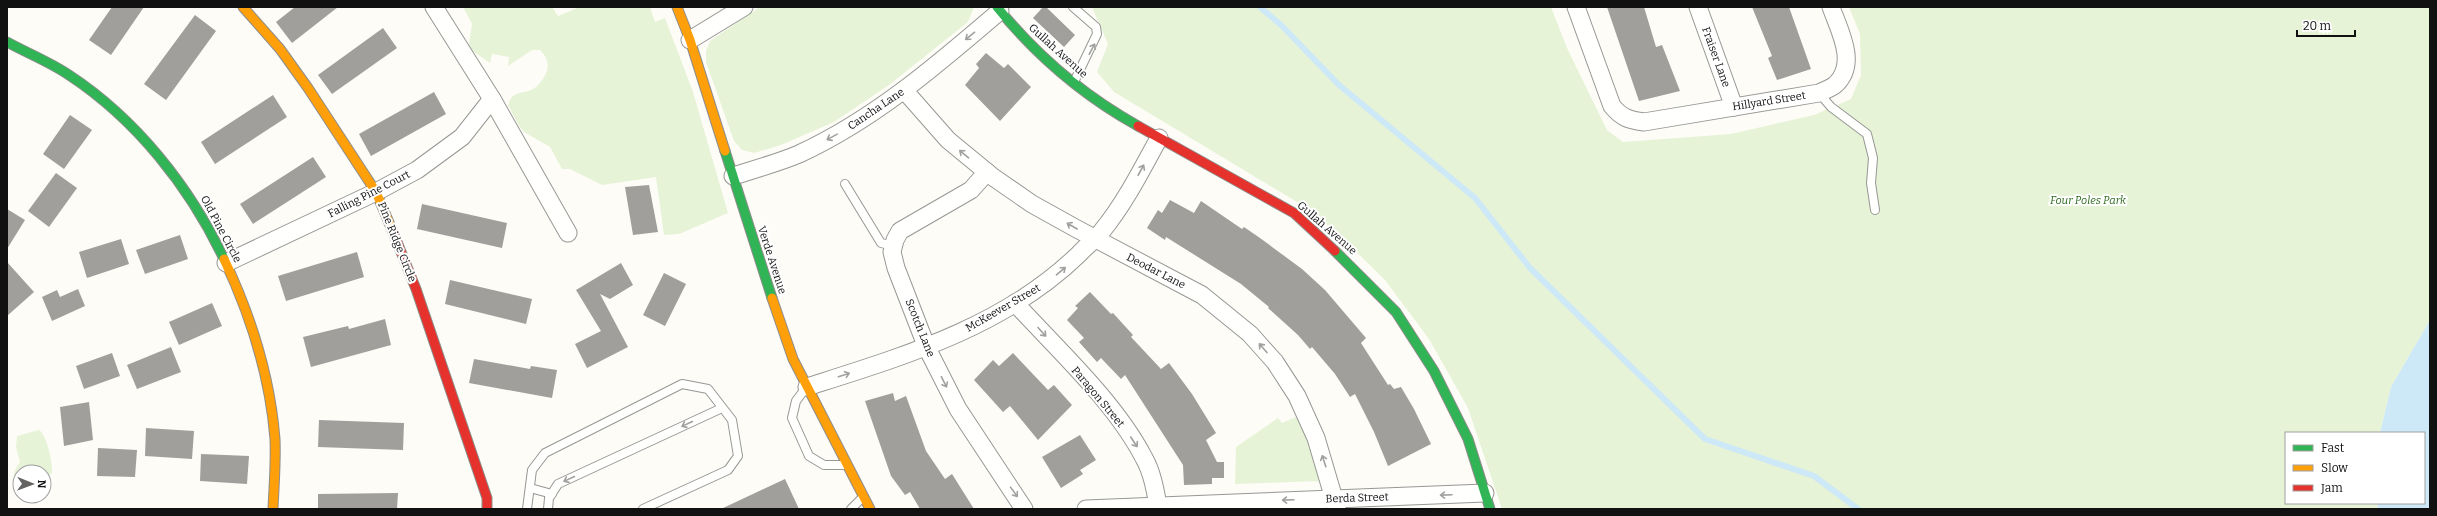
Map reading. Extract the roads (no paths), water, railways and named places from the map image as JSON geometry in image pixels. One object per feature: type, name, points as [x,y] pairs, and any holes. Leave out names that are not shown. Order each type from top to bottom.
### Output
[{"type":"street","name":"Pine Ridge Circle","points":[[243,7],[280,49],[308,88],[376,192],[416,289],[487,498],[487,509]]},
{"type":"street","points":[[434,7],[492,99],[568,234]]},
{"type":"street","name":"Verde Avenue","points":[[677,7],[690,40],[793,359],[846,465],[870,509]]},
{"type":"street","points":[[690,40],[744,7]]},
{"type":"street","name":"Hillyard Street","points":[[1576,7],[1612,106],[1620,115],[1629,120],[1644,122],[1820,93],[1836,85],[1844,75],[1846,51],[1831,7]]},
{"type":"street","name":"Fraiser Lane","points":[[1698,7],[1734,107]]},
{"type":"street","name":"Gullah Avenue","points":[[1000,8],[1047,61],[1107,109],[1294,213],[1349,264],[1396,312],[1434,370],[1468,439],[1487,501]]},
{"type":"street","name":"Cancha Lane","points":[[733,176],[811,148],[851,126],[904,90],[1000,8]]},
{"type":"street","name":"Old Pine Circle","points":[[7,42],[46,61],[68,75],[100,97],[128,122],[155,150],[182,183],[204,218],[251,319],[266,374],[275,446],[273,509]]},
{"type":"street","name":"Deodar Lane","points":[[904,90],[948,140],[987,172],[1032,204],[1094,239],[1202,295],[1250,334],[1274,362],[1297,396],[1316,438],[1336,504]]},
{"type":"street","name":"Falling Pine Court","points":[[226,263],[376,192],[445,152],[462,138],[492,99]]},
{"type":"street","name":"McKeever Street","points":[[807,387],[927,348],[979,324],[1031,295],[1064,269],[1094,239],[1126,197],[1160,138]]},
{"type":"street","points":[[894,246],[900,231],[971,190],[987,172]]},
{"type":"street","name":"Scotch Lane","points":[[894,246],[896,268],[927,348],[958,409],[1024,509]]},
{"type":"street","name":"Paragon Street","points":[[1015,303],[1111,409],[1145,458],[1154,483],[1158,505]]},
{"type":"street","name":"Berda Street","points":[[1086,509],[1158,505],[1487,501]]},
{"type":"lane","points":[[1073,7],[1096,27],[1097,34],[1074,83]]},
{"type":"lane","points":[[1820,93],[1831,107],[1867,134],[1873,158],[1871,182],[1875,210]]},
{"type":"lane","points":[[845,184],[881,243],[894,246]]},
{"type":"lane","points":[[528,509],[532,470],[545,453],[682,384],[708,389],[732,420],[738,456],[728,470],[642,509]]},
{"type":"lane","points":[[807,387],[796,402],[792,418],[809,456],[824,465],[846,465]]},
{"type":"lane","points":[[548,509],[552,494],[558,484],[722,408]]},
{"type":"lane","points":[[530,488],[552,494]]},
{"type":"lane","points":[[851,509],[863,497]]},
{"type":"water","points":[[2430,320],[2430,509],[2378,509],[2377,504],[2425,504],[2425,432],[2380,432],[2391,387]]},
{"type":"waterway","points":[[1260,7],[1282,26],[1339,85],[1475,198],[1530,268],[1705,439],[1814,476],[1858,509]]},
{"type":"park label","name":"Four Poles Park","points":[[2088,200]]}]
